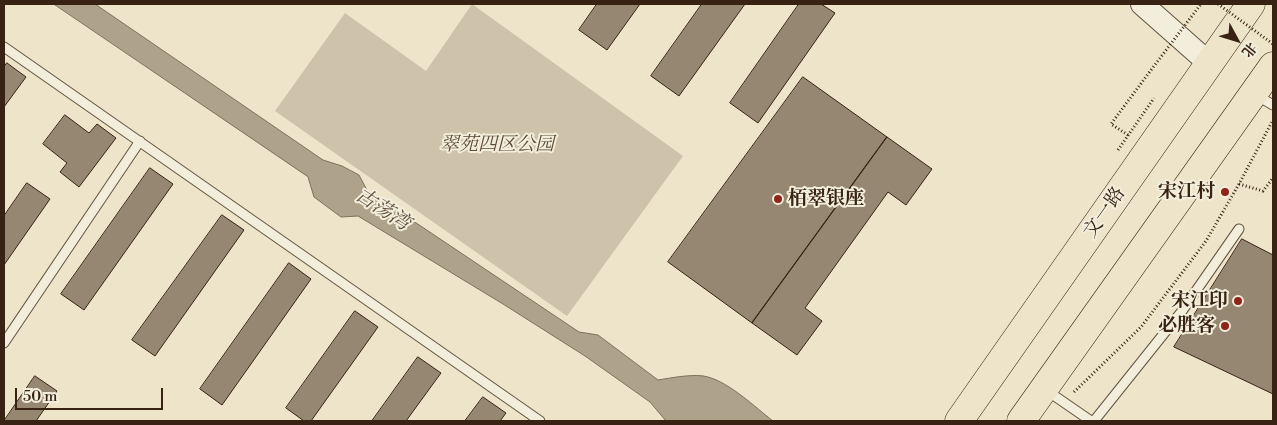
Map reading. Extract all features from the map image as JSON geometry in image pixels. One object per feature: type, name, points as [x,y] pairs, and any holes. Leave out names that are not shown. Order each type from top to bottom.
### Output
[{"type":"main road","name":"文一路","points":[[958,421],[1251,4]]},
{"type":"main road","points":[[1021,421],[1053,396],[1264,100],[1273,66]]},
{"type":"street","points":[[1142,4],[1210,64]]},
{"type":"lane","points":[[4,47],[540,421]]},
{"type":"lane","points":[[4,343],[140,141]]},
{"type":"lane","points":[[1053,396],[1092,421],[1182,311],[1239,229]]},
{"type":"path","points":[[1128,135],[1111,124],[1200,4]]},
{"type":"path","points":[[1218,4],[1273,44]]},
{"type":"path","points":[[1053,396],[1141,327],[1206,241],[1273,120]]},
{"type":"path","points":[[1239,184],[1263,192],[1273,178]]},
{"type":"green space","name":"翠苑四区公园","points":[[472,4],[683,156],[567,316],[275,111],[345,13],[426,71]]},
{"type":"water","name":"古荡湾","points":[[54,4],[95,4],[323,160],[342,166],[359,175],[367,190],[579,332],[598,335],[658,380],[690,376],[708,377],[725,384],[773,421],[666,421],[650,402],[585,356],[503,304],[358,216],[341,217],[314,197],[308,177]]},
{"type":"building","points":[[597,4],[640,4],[607,50],[579,30]]},
{"type":"building","points":[[702,4],[745,4],[679,96],[651,76]]},
{"type":"building","points":[[799,4],[821,4],[835,13],[758,123],[730,103]]},
{"type":"building","points":[[7,63],[26,77],[4,107],[4,67]]},
{"type":"building","name":"栢翠银座","points":[[803,77],[887,137],[752,323],[668,262]]},
{"type":"building","points":[[65,115],[89,133],[97,124],[116,138],[79,187],[60,172],[67,163],[43,144]]},
{"type":"building","points":[[887,137],[932,169],[906,205],[888,192],[805,308],[822,321],[797,355],[752,323]]},
{"type":"building","points":[[150,168],[173,184],[84,310],[61,294]]},
{"type":"building","points":[[27,183],[50,199],[4,265],[4,216]]},
{"type":"building","points":[[222,215],[244,230],[155,356],[132,340]]},
{"type":"building","name":"宋江印","points":[[1242,239],[1273,255],[1273,394],[1174,347]]},
{"type":"building","points":[[289,263],[311,279],[222,405],[200,389]]},
{"type":"building","points":[[355,311],[378,327],[311,421],[304,421],[286,408]]},
{"type":"building","points":[[418,357],[441,373],[406,421],[372,421]]},
{"type":"building","points":[[35,376],[57,391],[36,421],[4,421]]},
{"type":"building","points":[[483,397],[506,413],[500,421],[465,421]]},
{"type":"place","name":"宋江村","points":[[1225,192]]},
{"type":"place","name":"栢翠银座","points":[[778,199]]},
{"type":"place","name":"宋江印","points":[[1238,301]]},
{"type":"place","name":"必胜客","points":[[1225,326]]}]
